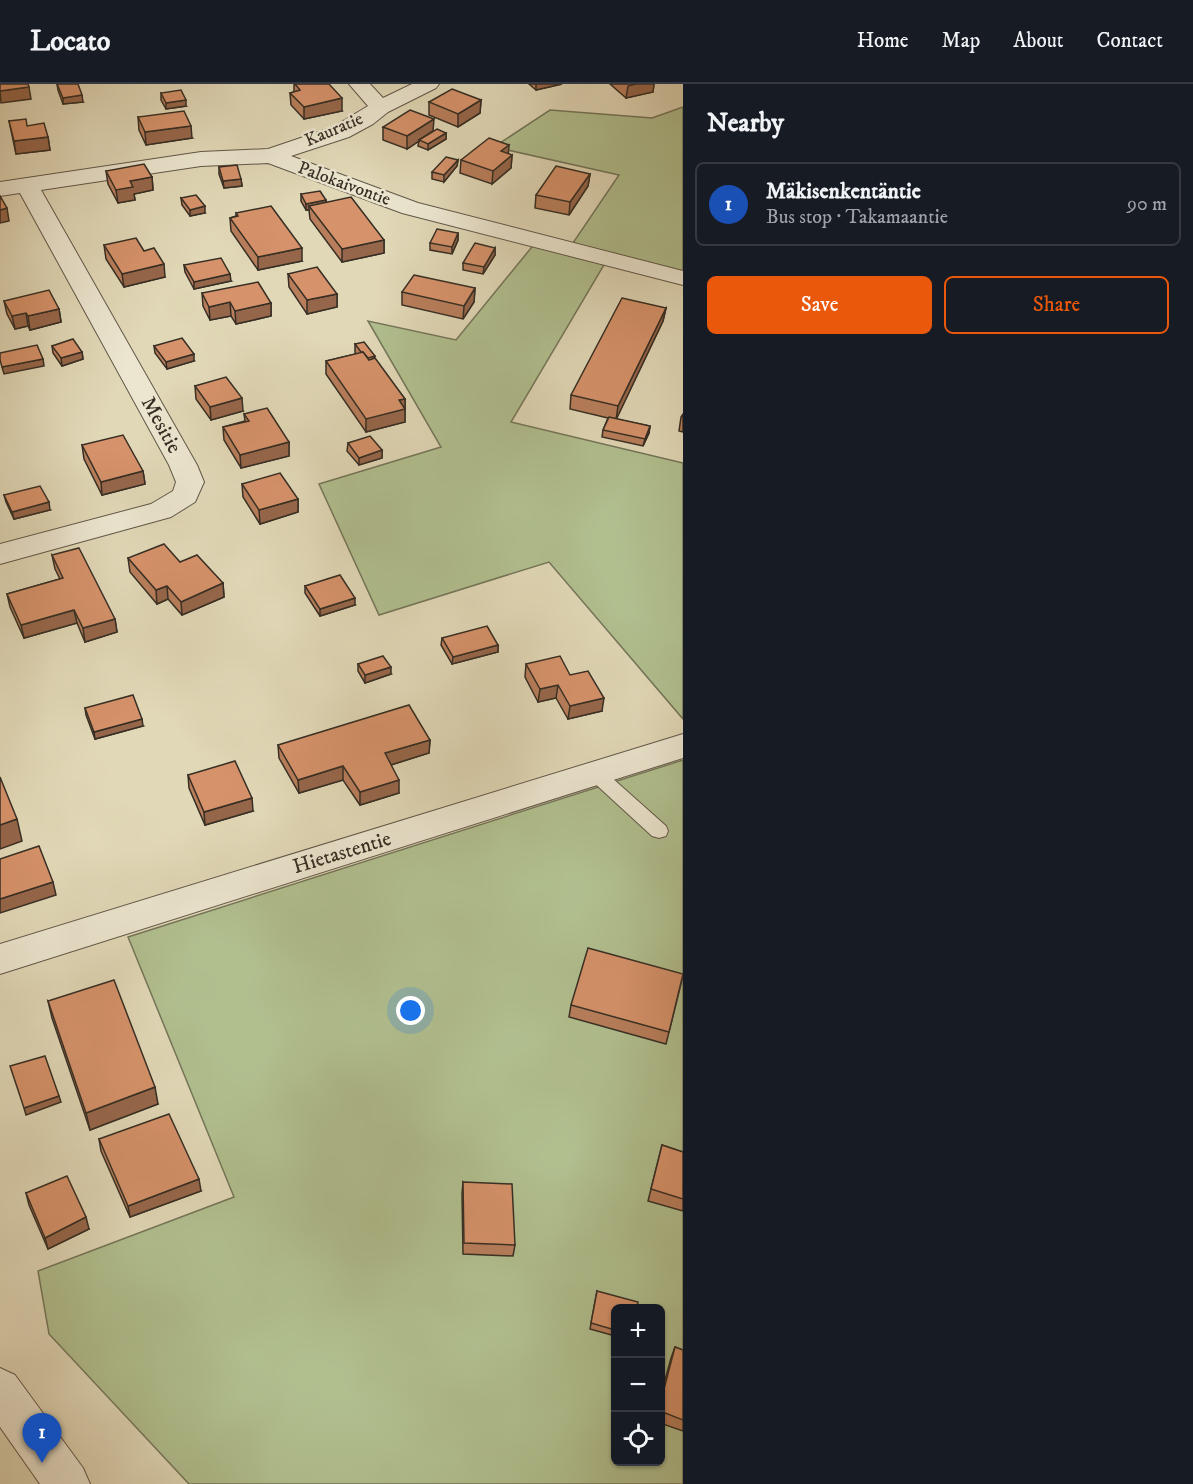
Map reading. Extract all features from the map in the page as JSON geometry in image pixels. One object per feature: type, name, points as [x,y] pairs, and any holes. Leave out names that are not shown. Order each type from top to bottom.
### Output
[{"type":"street","points":[[359,84],[381,107]]},
{"type":"street","name":"Kauratie","points":[[270,156],[341,132],[381,107],[429,84]]},
{"type":"street","name":"Palokaivontie","points":[[0,189],[201,159],[270,156],[410,208],[683,278]]},
{"type":"street","name":"Mesitie","points":[[0,554],[161,511],[185,496],[190,482],[27,185]]},
{"type":"street","name":"Hietastentie","points":[[0,959],[683,746]]},
{"type":"street","points":[[0,1390],[7,1403],[68,1484]]},
{"type":"lane","points":[[596,774],[659,831]]},
{"type":"green space","points":[[683,107],[683,271],[611,253],[511,422],[683,463],[683,719],[549,562],[379,615],[319,484],[441,447],[368,321],[456,340],[540,237],[573,243],[619,175],[494,147],[550,110],[652,118]]},
{"type":"green space","points":[[683,760],[683,1484],[189,1484],[49,1334],[38,1271],[234,1197],[128,937]]},
{"type":"building","points":[[0,84],[28,84],[29,87],[0,91]]},
{"type":"building","points":[[57,84],[78,84],[82,95],[63,98]]},
{"type":"building","points":[[295,84],[329,84],[342,98],[304,107],[290,93],[300,90]]},
{"type":"building","points":[[452,89],[481,100],[458,114],[429,102]]},
{"type":"building","points":[[181,90],[186,100],[166,103],[161,93]]},
{"type":"building","points":[[410,110],[434,119],[407,136],[383,127]]},
{"type":"building","points":[[184,111],[191,126],[145,132],[138,117]]},
{"type":"building","points":[[26,119],[27,126],[44,123],[48,137],[14,141],[9,121]]},
{"type":"building","points":[[437,129],[446,133],[428,144],[419,140]]},
{"type":"building","points":[[489,138],[509,145],[501,151],[512,155],[493,171],[461,160]]},
{"type":"building","points":[[446,157],[458,160],[444,175],[432,172]]},
{"type":"building","points":[[144,164],[152,177],[130,181],[133,187],[116,190],[106,171]]},
{"type":"building","points":[[237,165],[241,179],[223,181],[219,167]]},
{"type":"building","points":[[556,166],[590,174],[570,202],[536,195]]},
{"type":"building","points":[[320,191],[326,200],[306,204],[301,194]]},
{"type":"building","points":[[196,195],[205,206],[190,210],[181,198]]},
{"type":"building","points":[[0,196],[7,208],[0,210]]},
{"type":"building","points":[[351,197],[384,240],[342,249],[309,206]]},
{"type":"building","points":[[271,206],[302,248],[258,257],[230,218],[238,216],[236,213]]},
{"type":"building","points":[[437,229],[458,233],[452,247],[430,243]]},
{"type":"building","points":[[136,238],[144,251],[154,248],[164,264],[122,274],[104,245]]},
{"type":"building","points":[[475,243],[495,248],[484,267],[463,263]]},
{"type":"building","points":[[221,258],[230,274],[194,282],[184,265]]},
{"type":"building","points":[[317,267],[337,294],[307,300],[288,274]]},
{"type":"building","points":[[414,275],[475,288],[464,306],[402,292]]},
{"type":"building","points":[[258,282],[271,303],[235,311],[230,302],[209,307],[202,293]]},
{"type":"building","points":[[49,290],[59,309],[28,316],[26,313],[12,316],[4,301]]},
{"type":"building","points":[[622,298],[666,308],[618,406],[571,395]]},
{"type":"building","points":[[182,338],[194,354],[166,362],[154,346]]},
{"type":"building","points":[[73,339],[82,352],[61,358],[52,346]]},
{"type":"building","points":[[364,342],[375,356],[368,358],[355,344]]},
{"type":"building","points":[[37,345],[43,359],[2,367],[0,353]]},
{"type":"building","points":[[363,352],[369,360],[375,358],[405,399],[399,400],[405,409],[366,419],[326,361]]},
{"type":"building","points":[[226,377],[242,398],[210,407],[195,386]]},
{"type":"building","points":[[267,408],[289,442],[240,455],[223,427],[249,421],[244,414]]},
{"type":"building","points":[[609,417],[650,426],[645,439],[603,430]]},
{"type":"building","points":[[123,435],[143,471],[101,482],[82,445]]},
{"type":"building","points":[[370,436],[382,450],[359,458],[348,443]]},
{"type":"building","points":[[280,473],[298,499],[259,510],[242,484]]},
{"type":"building","points":[[40,486],[49,502],[12,512],[4,495]]},
{"type":"building","points":[[164,544],[180,562],[197,555],[223,583],[181,602],[167,586],[156,590],[128,558]]},
{"type":"building","points":[[79,548],[115,619],[83,628],[74,610],[21,625],[7,594],[63,578],[52,555]]},
{"type":"building","points":[[340,575],[355,598],[320,609],[305,586]]},
{"type":"building","points":[[487,626],[498,645],[453,657],[442,638]]},
{"type":"building","points":[[383,656],[391,667],[365,675],[358,664]]},
{"type":"building","points":[[560,656],[570,675],[588,671],[604,698],[570,706],[558,685],[540,689],[526,664]]},
{"type":"building","points":[[133,695],[142,719],[94,732],[85,708]]},
{"type":"building","points":[[409,705],[430,740],[385,753],[399,780],[360,792],[343,766],[298,780],[278,745]]},
{"type":"building","points":[[235,761],[252,798],[204,812],[188,775]]},
{"type":"building","points":[[0,777],[17,819],[0,825]]},
{"type":"building","points":[[39,846],[53,882],[0,899],[0,859]]},
{"type":"building","points":[[588,948],[683,974],[669,1032],[571,1005]]},
{"type":"building","points":[[114,980],[155,1087],[86,1113],[48,1001]]},
{"type":"building","points":[[45,1056],[59,1096],[24,1108],[10,1066]]},
{"type":"building","points":[[169,1114],[199,1179],[128,1206],[99,1139]]},
{"type":"building","points":[[662,1145],[683,1152],[683,1199],[651,1189]]},
{"type":"building","points":[[67,1176],[86,1217],[45,1238],[26,1193]]},
{"type":"building","points":[[463,1182],[512,1184],[515,1245],[464,1243]]},
{"type":"building","points":[[597,1291],[638,1302],[638,1304],[611,1304],[611,1329],[591,1323]]},
{"type":"building","points":[[675,1347],[683,1350],[683,1420],[665,1413],[665,1385]]},
{"type":"place","name":"Mäkisenkentäntie","points":[[42,1463]]}]
